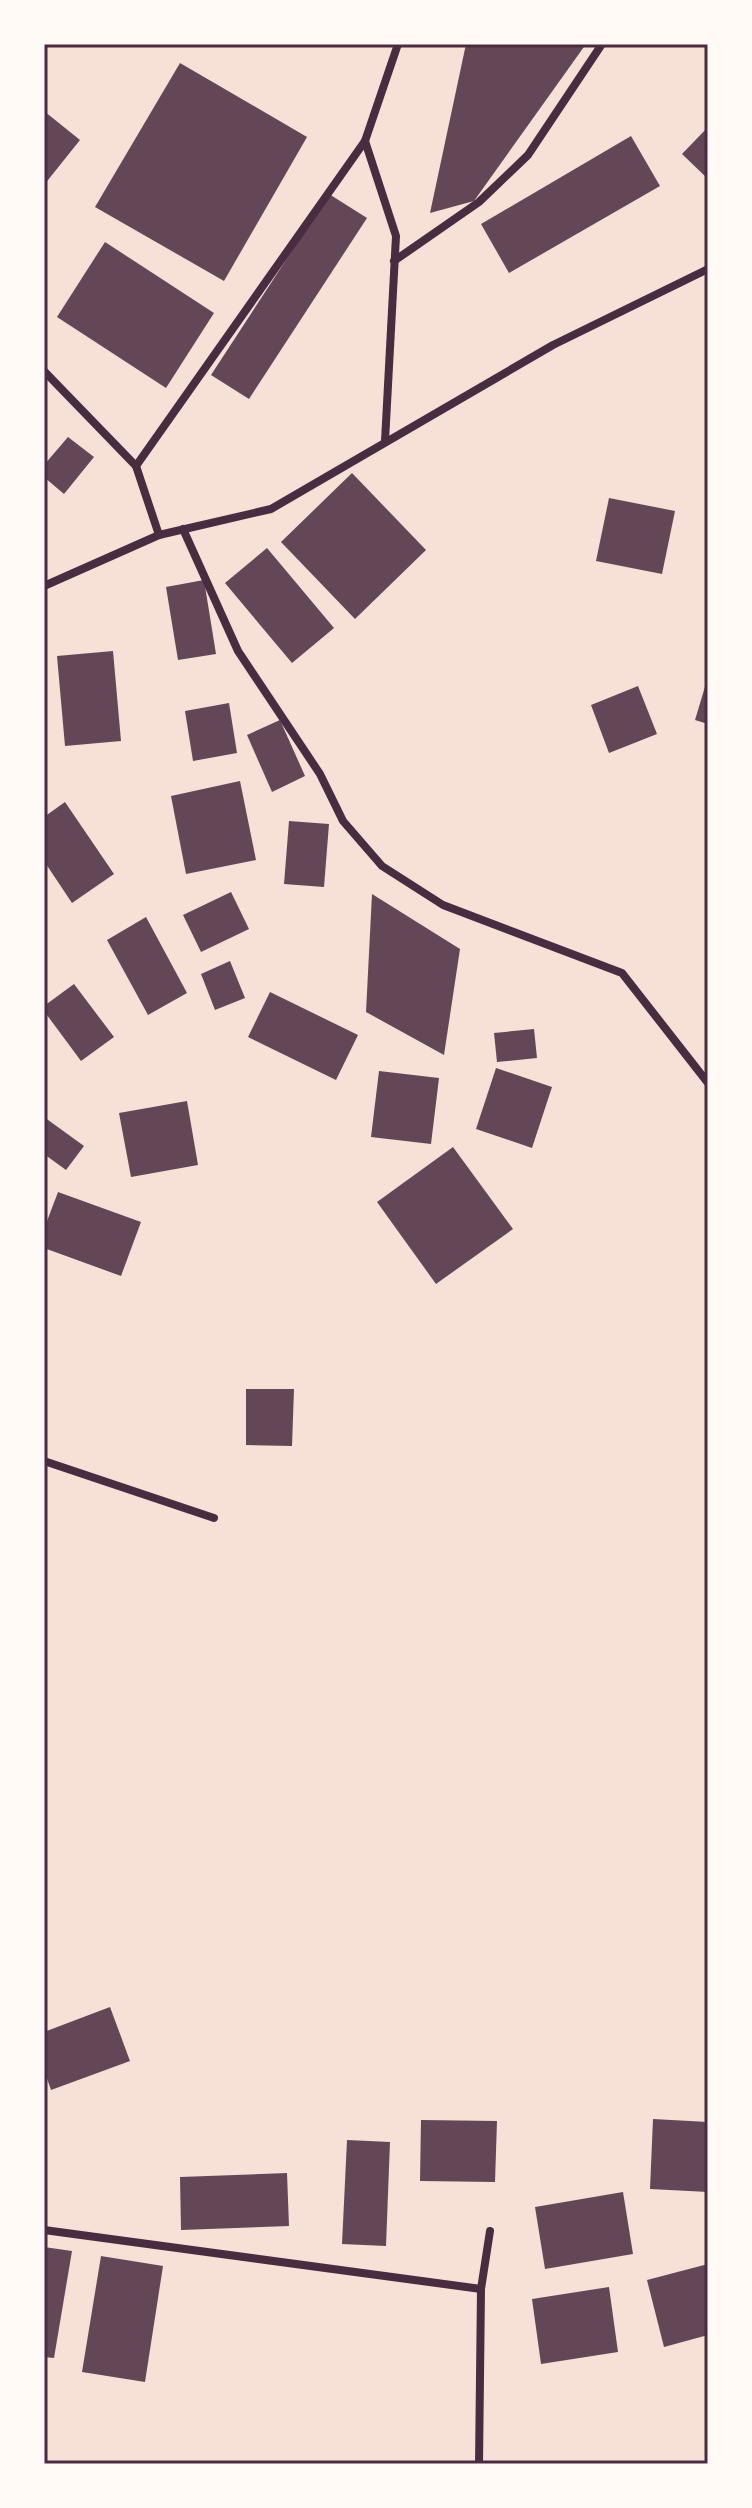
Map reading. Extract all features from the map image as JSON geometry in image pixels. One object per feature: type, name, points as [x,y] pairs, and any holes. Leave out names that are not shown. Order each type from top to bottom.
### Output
[{"type":"street","points":[[136,466],[365,141],[398,44]]},
{"type":"street","points":[[394,261],[479,202],[528,155],[602,44]]},
{"type":"street","points":[[365,141],[396,236],[385,441]]},
{"type":"street","points":[[44,586],[159,535],[271,509],[553,345],[708,269]]},
{"type":"street","points":[[44,371],[136,466],[159,535]]},
{"type":"street","points":[[183,529],[238,651],[320,774],[343,821],[382,866],[443,905],[622,973],[708,1083]]},
{"type":"street","points":[[44,1461],[214,1518]]},
{"type":"street","points":[[44,2230],[481,2289]]},
{"type":"street","points":[[479,2464],[481,2289],[490,2231]]},
{"type":"building","points":[[466,44],[586,44],[474,201],[430,213]]},
{"type":"building","points":[[180,63],[307,137],[224,281],[95,207]]},
{"type":"building","points":[[44,111],[80,140],[44,185]]},
{"type":"building","points":[[708,127],[708,179],[682,154]]},
{"type":"building","points":[[631,136],[660,186],[509,273],[481,224]]},
{"type":"building","points":[[329,194],[367,218],[249,399],[211,375]]},
{"type":"building","points":[[105,242],[214,313],[166,388],[57,317]]},
{"type":"building","points":[[68,437],[94,457],[64,494],[44,477],[44,465]]},
{"type":"building","points":[[352,473],[426,550],[355,619],[281,542]]},
{"type":"building","points":[[609,498],[675,511],[662,574],[596,561]]},
{"type":"building","points":[[267,548],[334,628],[292,663],[225,583]]},
{"type":"building","points":[[204,580],[216,654],[178,660],[166,587]]},
{"type":"building","points":[[113,651],[121,741],[65,746],[57,656]]},
{"type":"building","points":[[708,680],[708,724],[695,720]]},
{"type":"building","points":[[638,686],[657,734],[609,753],[591,705]]},
{"type":"building","points":[[229,703],[237,753],[193,761],[185,711]]},
{"type":"building","points":[[280,720],[305,776],[272,792],[247,735]]},
{"type":"building","points":[[240,781],[256,860],[186,874],[171,796]]},
{"type":"building","points":[[65,802],[114,874],[72,903],[44,861],[44,817]]},
{"type":"building","points":[[289,821],[329,824],[324,887],[284,884]]},
{"type":"building","points":[[231,892],[249,929],[201,952],[183,915]]},
{"type":"building","points":[[372,894],[460,949],[444,1055],[366,1012]]},
{"type":"building","points":[[146,917],[187,993],[148,1015],[107,940]]},
{"type":"building","points":[[230,961],[245,998],[215,1010],[201,974]]},
{"type":"building","points":[[74,984],[114,1037],[81,1061],[44,1011],[44,1006]]},
{"type":"building","points":[[270,992],[358,1035],[336,1080],[248,1037]]},
{"type":"building","points":[[534,1029],[537,1058],[497,1062],[494,1033]]},
{"type":"building","points":[[496,1068],[552,1087],[532,1148],[476,1129]]},
{"type":"building","points":[[379,1071],[439,1078],[431,1144],[371,1137]]},
{"type":"building","points":[[187,1101],[198,1165],[131,1177],[119,1113]]},
{"type":"building","points":[[44,1117],[84,1146],[66,1170],[44,1154]]},
{"type":"building","points":[[453,1147],[513,1229],[436,1284],[377,1202]]},
{"type":"building","points":[[58,1192],[141,1222],[121,1276],[44,1248],[44,1229]]},
{"type":"building","points":[[246,1389],[294,1389],[292,1446],[246,1445]]},
{"type":"building","points":[[110,2007],[130,2061],[51,2090],[44,2070],[44,2032]]},
{"type":"building","points":[[653,2119],[708,2122],[708,2192],[650,2189]]},
{"type":"building","points":[[421,2120],[497,2121],[495,2182],[420,2181]]},
{"type":"building","points":[[347,2140],[390,2142],[386,2246],[342,2244]]},
{"type":"building","points":[[287,2173],[289,2226],[181,2230],[180,2177]]},
{"type":"building","points":[[623,2192],[633,2254],[545,2269],[535,2207]]},
{"type":"building","points":[[44,2247],[72,2251],[54,2358],[44,2357]]},
{"type":"building","points":[[101,2256],[163,2266],[145,2382],[82,2372]]},
{"type":"building","points":[[708,2264],[708,2335],[664,2347],[647,2280]]},
{"type":"building","points":[[609,2287],[618,2352],[541,2364],[532,2299]]}]
